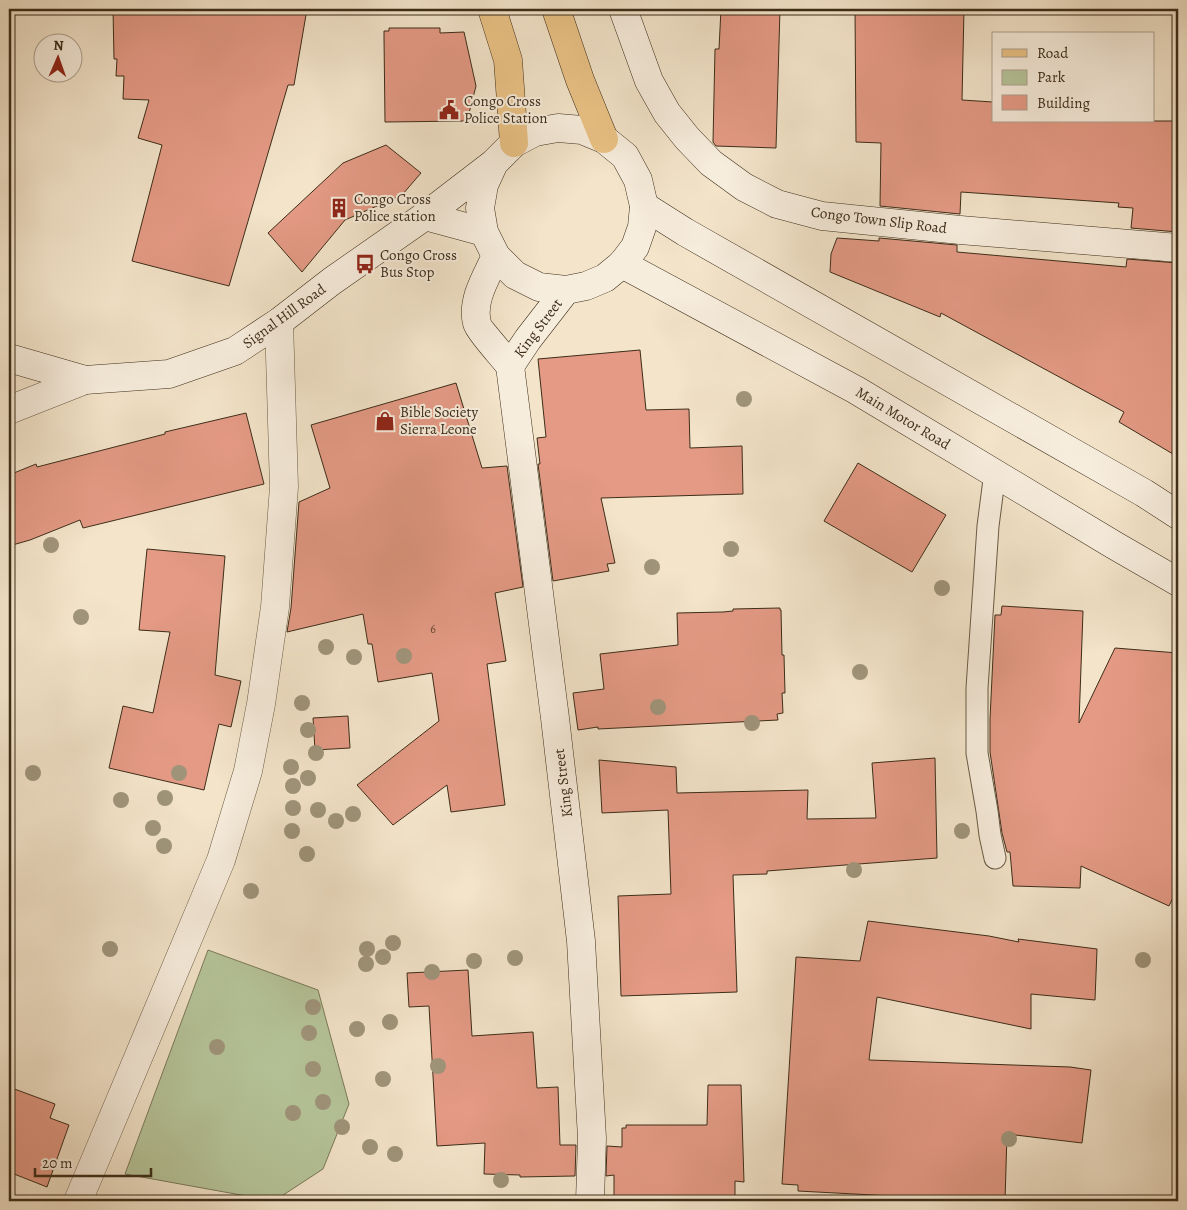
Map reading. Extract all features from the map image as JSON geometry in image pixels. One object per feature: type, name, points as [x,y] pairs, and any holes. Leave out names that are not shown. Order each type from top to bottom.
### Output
[{"type":"main road","points":[[492,9],[508,60],[514,143]]},
{"type":"main road","points":[[556,9],[580,80],[604,139]]},
{"type":"main road","name":"Congo Town Slip Road","points":[[623,9],[649,81],[667,113],[710,163],[744,187],[777,204],[822,216],[960,230],[1178,248]]},
{"type":"main road","points":[[558,128],[582,130],[604,139],[625,156],[638,180],[644,206],[642,227],[634,247],[622,264],[605,278],[586,286],[566,290],[539,287],[515,275],[490,244],[480,208],[484,185],[494,163],[514,143],[535,132],[558,128]]},
{"type":"main road","name":"Signal Hill Road","points":[[9,358],[85,380],[169,374],[235,350],[280,322],[332,280],[426,216],[494,163]]},
{"type":"main road","points":[[644,206],[685,232],[1136,488],[1178,515]]},
{"type":"main road","points":[[426,216],[490,244]]},
{"type":"main road","name":"King Street","points":[[490,244],[478,296],[476,309],[477,324],[510,366],[582,941],[592,1138],[590,1201]]},
{"type":"main road","name":"Main Motor Road","points":[[622,264],[856,390],[1178,582]]},
{"type":"main road","name":"King Street","points":[[510,366],[528,339],[566,290]]},
{"type":"main road","points":[[78,1201],[221,860],[248,771],[261,704],[275,608],[284,487],[280,322]]},
{"type":"main road","points":[[9,410],[85,380]]},
{"type":"lane","points":[[994,472],[988,526],[977,688],[977,753],[994,858]]},
{"type":"green space","points":[[208,950],[318,990],[349,1104],[323,1169],[274,1201],[125,1174]]},
{"type":"building","points":[[113,9],[307,9],[294,85],[288,85],[229,286],[132,261],[162,145],[138,138],[149,100],[123,99],[124,76],[116,76],[117,59],[114,59]]},
{"type":"building","points":[[721,9],[780,9],[776,148],[716,146],[713,142],[715,49],[719,49]]},
{"type":"building","points":[[855,9],[964,9],[962,100],[992,102],[992,122],[1178,121],[1178,232],[1131,228],[1133,208],[1118,207],[1119,203],[961,192],[960,214],[880,206],[881,143],[856,142]]},
{"type":"building","points":[[389,28],[440,28],[440,33],[464,32],[476,86],[467,121],[385,122],[384,31],[389,31]]},
{"type":"building","name":"Congo Cross Police station","points":[[386,145],[421,173],[402,195],[345,220],[302,272],[268,233],[343,163]]},
{"type":"building","points":[[837,238],[879,241],[879,238],[957,245],[957,252],[1126,267],[1127,259],[1178,263],[1178,457],[1119,422],[1124,412],[941,313],[940,317],[830,272],[831,254]]},
{"type":"building","points":[[640,350],[646,410],[689,409],[690,448],[742,446],[743,494],[601,498],[615,563],[607,564],[609,571],[553,581],[538,464],[540,464],[537,438],[546,437],[538,359]]},
{"type":"building","points":[[456,383],[482,468],[507,466],[523,587],[495,593],[506,661],[487,664],[505,805],[451,812],[447,785],[393,825],[357,785],[439,721],[432,673],[378,682],[372,644],[368,644],[363,614],[287,632],[291,608],[299,502],[330,488],[311,425]]},
{"type":"building","points":[[246,413],[264,484],[83,528],[80,520],[30,540],[9,546],[9,475],[36,464],[37,467],[165,434],[165,432]]},
{"type":"building","points":[[858,463],[946,515],[912,572],[824,521]]},
{"type":"building","points":[[147,549],[225,556],[215,675],[241,681],[231,727],[219,724],[204,790],[109,768],[123,706],[153,713],[170,632],[139,630]]},
{"type":"building","points":[[1002,606],[1083,611],[1079,723],[1115,648],[1178,653],[1178,887],[1169,906],[1081,866],[1080,888],[1013,886],[1010,852],[1007,852],[1002,833],[990,752],[995,615],[1001,615]]},
{"type":"building","points":[[780,608],[785,693],[782,693],[783,713],[777,714],[778,720],[598,729],[598,727],[578,730],[573,693],[604,689],[600,654],[678,645],[677,613]]},
{"type":"building","points":[[348,716],[350,748],[315,750],[313,718]]},
{"type":"building","points":[[935,758],[937,858],[767,871],[767,874],[733,875],[737,992],[621,996],[618,896],[671,894],[668,810],[602,813],[599,760],[676,767],[677,793],[808,790],[807,819],[876,818],[872,763]]},
{"type":"building","points":[[868,921],[989,936],[1019,942],[1018,939],[1097,949],[1095,1000],[1031,994],[1031,1029],[877,997],[869,1060],[1070,1067],[1091,1070],[1082,1143],[1007,1134],[1005,1201],[892,1201],[892,1196],[798,1191],[798,1185],[782,1184],[796,957],[860,961]]},
{"type":"building","points":[[468,970],[472,1036],[533,1032],[537,1088],[558,1087],[560,1145],[576,1145],[575,1176],[520,1177],[520,1175],[484,1174],[485,1143],[437,1146],[429,1006],[409,1007],[407,973]]},
{"type":"building","points":[[708,1085],[741,1085],[744,1182],[735,1181],[735,1201],[614,1201],[614,1175],[606,1176],[607,1146],[622,1147],[622,1128],[626,1128],[626,1125],[707,1125]]},
{"type":"building","points":[[9,1087],[55,1104],[50,1118],[69,1125],[47,1187],[9,1172]]},
{"type":"place","name":"Congo Cross Police Station","points":[[449,110]]},
{"type":"place","name":"Congo Cross Police station","points":[[339,208]]},
{"type":"place","name":"Congo Cross Bus Stop","points":[[365,264]]},
{"type":"place","name":"Bible Society Sierra Leone","points":[[385,421]]}]
